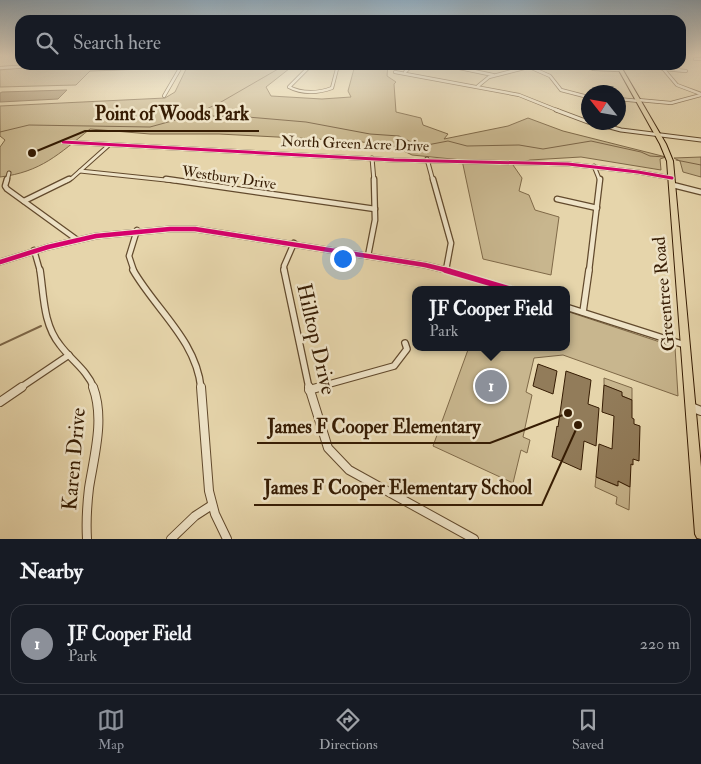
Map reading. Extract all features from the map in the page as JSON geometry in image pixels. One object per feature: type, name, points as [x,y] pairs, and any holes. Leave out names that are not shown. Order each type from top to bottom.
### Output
[{"type":"main road","name":"Greentree Road","points":[[628,81],[669,158],[686,345],[696,409],[701,534]]},
{"type":"street","points":[[164,96],[173,81]]},
{"type":"street","points":[[295,81],[289,87],[299,91],[330,89],[334,86],[335,81]]},
{"type":"street","points":[[453,81],[523,96],[581,119]]},
{"type":"street","points":[[478,86],[483,81]]},
{"type":"street","points":[[554,81],[561,90],[581,95]]},
{"type":"street","points":[[673,81],[676,85],[701,94]]},
{"type":"street","points":[[626,100],[671,103],[701,94]]},
{"type":"street","points":[[624,130],[701,140]]},
{"type":"street","name":"North Green Acre Drive","points":[[63,142],[372,158],[594,166],[646,172],[701,192]]},
{"type":"street","points":[[24,201],[61,184],[80,171],[109,145]]},
{"type":"street","points":[[368,256],[374,239],[375,209],[372,158]]},
{"type":"street","points":[[427,159],[451,243],[446,270]]},
{"type":"street","points":[[583,312],[600,178],[594,166]]},
{"type":"street","name":"Westbury Drive","points":[[80,171],[149,177],[375,209]]},
{"type":"street","points":[[9,173],[6,188],[76,239]]},
{"type":"street","points":[[557,199],[597,208]]},
{"type":"street","points":[[0,262],[34,250],[76,239],[137,230],[195,229],[446,270],[500,286]]},
{"type":"street","points":[[137,230],[130,253],[130,264],[187,344],[198,371],[201,385],[206,476],[212,505],[228,539]]},
{"type":"street","name":"Hilltop Drive","points":[[294,244],[284,266],[284,275],[309,390],[328,448],[349,470],[474,539]]},
{"type":"street","name":"Karen Drive","points":[[34,250],[50,330],[57,341],[90,377],[96,394],[98,405],[97,441],[87,512],[87,539]]},
{"type":"street","points":[[570,308],[686,345]]},
{"type":"street","points":[[309,390],[394,366],[405,354],[405,343]]},
{"type":"street","points":[[0,402],[69,355]]},
{"type":"street","points":[[172,539],[195,516],[212,505]]},
{"type":"shaded area","points":[[0,81],[80,81],[76,85],[0,87]]},
{"type":"shaded area","points":[[180,81],[273,81],[266,87],[271,96],[322,99],[351,97],[348,91],[351,81],[395,81],[396,112],[421,118],[423,125],[448,134],[444,139],[508,126],[528,118],[563,131],[666,157],[660,159],[661,170],[581,157],[530,160],[513,165],[522,178],[519,191],[529,195],[535,210],[559,217],[551,275],[483,259],[462,160],[412,155],[394,146],[354,141],[219,134],[150,134],[90,129],[59,154],[38,166],[14,175],[0,177],[0,147],[5,140],[0,136],[0,106],[165,98],[175,92]]},
{"type":"shaded area","points":[[67,90],[58,99],[0,102],[0,93],[2,92]]},
{"type":"shaded area","points":[[701,157],[701,177],[683,172],[680,161],[674,158]]},
{"type":"shaded area","points":[[570,312],[675,347],[678,396],[563,355],[534,358],[526,392],[532,395],[523,437],[530,440],[527,453],[521,450],[513,483],[433,446],[468,351],[570,351]]},
{"type":"shaded area","points":[[604,378],[632,388],[632,400],[622,396],[621,392],[604,385]]},
{"type":"shaded area","points":[[596,477],[617,486],[618,481],[630,487],[629,510],[616,504],[617,497],[595,487]]},
{"type":"building","points":[[538,364],[557,371],[553,394],[533,386]]},
{"type":"building","points":[[566,371],[591,380],[588,404],[599,408],[596,446],[584,441],[581,470],[552,457]]},
{"type":"building","points":[[604,385],[622,392],[622,396],[632,400],[632,418],[634,419],[634,424],[640,426],[639,461],[633,459],[633,465],[631,464],[630,487],[618,481],[618,486],[596,477],[599,444],[612,449],[614,416],[602,412]]},
{"type":"waterway","points":[[192,116],[257,81]]},
{"type":"waterway","points":[[0,132],[29,125],[150,127],[192,116]]},
{"type":"waterway","points":[[192,116],[236,116],[306,122],[370,134],[399,136],[411,142],[427,145],[448,141],[467,146],[519,145],[543,149],[591,141],[641,152],[650,156],[664,157]]},
{"type":"waterway","points":[[676,160],[701,165]]},
{"type":"waterway","points":[[0,345],[41,326]]},
{"type":"cycle path","points":[[63,142],[394,160],[568,164],[603,167],[672,178]]},
{"type":"cycle path","points":[[0,262],[48,247],[96,236],[145,230],[195,229],[425,265],[500,286]]},
{"type":"place","name":"Point of Woods Park","points":[[32,153]]},
{"type":"place","name":"JF Cooper Field","points":[[491,386]]},
{"type":"place","name":"James F Cooper Elementary","points":[[568,413]]},
{"type":"place","name":"James F Cooper Elementary School","points":[[578,425]]}]
